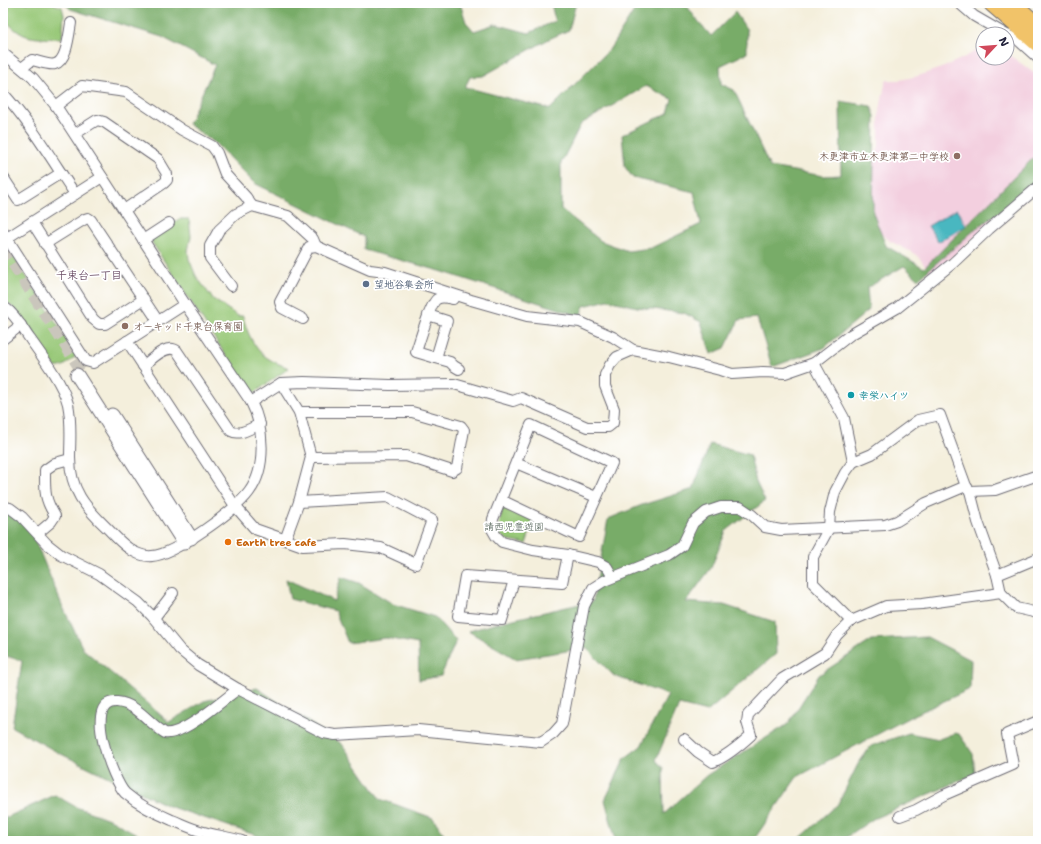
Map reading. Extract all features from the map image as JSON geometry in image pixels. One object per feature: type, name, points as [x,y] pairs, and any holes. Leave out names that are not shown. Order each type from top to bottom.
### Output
[{"type":"highway","points":[[992,3],[1038,43]]},
{"type":"highway","points":[[1012,3],[1038,27]]},
{"type":"street","points":[[959,3],[974,16],[991,26]]},
{"type":"street","points":[[22,68],[32,60],[53,65],[59,62],[64,55],[67,46],[71,23]]},
{"type":"street","points":[[1015,39],[1038,58]]},
{"type":"street","points":[[3,53],[33,78],[56,106],[185,304],[251,402],[260,424],[262,448],[259,469],[250,492],[235,506],[188,540],[166,553],[152,556],[138,554],[127,547],[86,507],[78,492],[72,476],[70,459],[72,433],[67,402],[59,384],[21,325],[3,306]]},
{"type":"street","points":[[56,106],[82,86],[126,92],[182,130],[212,146],[217,153],[225,174],[246,197],[252,206],[288,216],[313,239],[316,246]]},
{"type":"street","points":[[3,93],[15,106],[75,194]]},
{"type":"street","points":[[75,134],[97,120],[104,122],[158,159],[167,174],[167,180],[124,210]]},
{"type":"street","points":[[3,176],[18,200],[61,173]]},
{"type":"street","points":[[102,177],[32,222],[5,235],[86,361],[93,363],[185,304]]},
{"type":"street","points":[[303,318],[282,308],[280,302],[309,247],[316,246],[370,270],[384,272],[471,300],[527,316],[580,322],[613,337],[633,350],[669,357],[732,374],[763,372],[785,373],[814,363],[850,335],[897,308],[953,263],[989,229],[1038,187]]},
{"type":"street","points":[[231,286],[210,258],[210,246],[219,230],[236,214],[252,206]]},
{"type":"street","points":[[45,244],[85,219],[88,218],[91,220],[158,321]]},
{"type":"street","points":[[32,222],[93,319],[99,324],[105,324],[144,299]]},
{"type":"street","points":[[143,240],[169,223]]},
{"type":"street","points":[[459,369],[450,362],[416,352],[433,302],[438,298],[464,302],[471,300]]},
{"type":"street","points":[[428,315],[447,321],[436,358]]},
{"type":"street","points":[[3,339],[21,325]]},
{"type":"street","points":[[127,341],[235,506],[255,529],[303,546],[345,544],[381,548],[416,564],[432,520],[388,497],[299,502]]},
{"type":"street","points":[[143,366],[165,350],[174,348],[231,431],[235,433],[240,432],[260,424]]},
{"type":"street","points":[[251,402],[281,383],[304,382],[390,385],[454,384],[513,401],[521,398],[588,427],[608,427],[613,423],[614,409],[605,386],[605,375],[610,365],[617,357],[633,350]]},
{"type":"street","points":[[814,363],[844,418],[853,462]]},
{"type":"street","points":[[80,373],[135,448],[188,540]]},
{"type":"street","points":[[281,383],[300,412],[311,457],[299,502],[285,540]]},
{"type":"street","points":[[300,412],[412,412],[461,426],[464,430],[457,468],[452,471],[406,456],[311,457]]},
{"type":"street","points":[[851,621],[814,583],[813,557],[829,528],[830,512],[835,492],[845,473],[853,462],[872,454],[918,420],[940,416],[968,488],[978,522],[997,575],[1001,593],[1016,608],[1038,612]]},
{"type":"street","points":[[501,500],[579,537],[612,463],[530,425],[501,500],[492,530],[502,542],[533,550],[568,555],[603,565],[607,567],[613,577]]},
{"type":"street","points":[[38,533],[51,522],[55,516],[47,502],[45,470],[55,463],[70,459]]},
{"type":"street","points":[[516,463],[596,497]]},
{"type":"street","points":[[3,506],[15,512],[38,533],[47,544],[61,555],[99,574],[138,602],[154,618],[180,650],[198,665],[238,689],[324,733],[335,735],[418,730],[541,742],[553,734],[562,724],[584,606],[593,588],[613,577],[669,556],[682,546],[693,523],[706,512],[722,507],[740,507],[752,515],[765,527],[781,530],[885,525],[897,520],[926,503],[968,488],[995,490],[1038,475]]},
{"type":"street","points":[[514,580],[502,620],[458,616],[465,576],[562,583],[568,555]]},
{"type":"street","points":[[997,575],[1038,558]]},
{"type":"street","points":[[154,618],[173,593]]},
{"type":"street","points":[[684,739],[698,752],[713,762],[736,748],[750,735],[747,722],[748,714],[782,679],[826,653],[837,635],[851,621],[886,606],[922,604],[1001,593]]},
{"type":"street","points":[[238,689],[187,727],[174,732],[165,733],[142,713],[132,707],[118,702],[104,706],[101,713],[100,728],[101,735],[120,787],[125,792],[149,811],[199,831],[242,841]]},
{"type":"street","points":[[900,816],[1013,765],[1007,734],[1038,721]]},
{"type":"shaded area","name":"木更津市立木更津第二中学校","points":[[975,51],[975,66],[1015,66],[1015,59],[1038,76],[1038,178],[1022,191],[999,215],[931,274],[917,255],[890,241],[874,227],[871,167],[879,146],[879,115],[886,80],[900,80],[918,76],[944,67]]},
{"type":"green space","points":[[9,3],[51,3],[62,7],[64,15],[62,38],[37,38],[24,35],[19,32],[6,21]]},
{"type":"green space","points":[[64,3],[460,3],[466,22],[474,31],[495,24],[529,33],[555,21],[551,3],[576,3],[569,30],[549,39],[483,76],[470,77],[465,87],[550,109],[609,50],[639,3],[685,3],[711,36],[735,12],[747,30],[747,53],[720,66],[721,84],[734,90],[770,167],[824,176],[841,175],[840,101],[871,106],[875,116],[873,213],[886,246],[924,268],[1038,153],[1038,186],[978,227],[918,279],[904,266],[867,288],[869,310],[824,348],[772,367],[757,318],[739,320],[725,348],[711,354],[701,322],[684,313],[637,307],[608,300],[584,306],[580,316],[440,271],[364,250],[364,237],[254,183],[215,143],[188,124],[215,65],[162,37],[70,9]],"holes":[[[646,86],[672,99],[668,113],[622,135],[625,167],[633,178],[694,192],[701,224],[651,248],[628,251],[601,241],[561,209],[561,163],[581,124]]]},
{"type":"green space","points":[[179,219],[189,219],[191,236],[188,251],[189,259],[196,276],[213,299],[238,316],[243,316],[251,339],[262,354],[280,365],[289,368],[254,393],[252,393],[245,385],[151,241],[152,237]]},
{"type":"green space","points":[[3,240],[76,353],[75,357],[64,366],[55,367],[18,312],[3,299]]},
{"type":"green space","points":[[710,444],[750,455],[756,482],[765,501],[726,531],[711,568],[686,602],[724,605],[775,622],[776,654],[707,712],[679,705],[656,760],[663,768],[664,814],[707,775],[788,724],[819,675],[872,640],[927,637],[971,660],[970,689],[910,717],[797,777],[752,841],[616,841],[605,800],[625,758],[641,746],[668,695],[614,676],[586,648],[516,659],[468,631],[593,601],[608,519],[642,505],[693,489]]},
{"type":"green space","points":[[3,505],[29,526],[62,605],[83,649],[169,722],[204,701],[257,688],[342,744],[380,799],[433,818],[449,841],[273,841],[168,806],[57,752],[12,727],[22,661],[3,655]]},
{"type":"green space","name":"請西児童遊園","points":[[503,505],[531,518],[533,523],[526,544],[509,541],[501,536],[499,526]]},
{"type":"green space","points":[[341,577],[359,583],[393,604],[435,617],[456,641],[441,676],[419,680],[418,644],[386,638],[348,643],[335,611],[290,599],[286,579],[334,601]]},
{"type":"green space","points":[[909,733],[939,739],[955,733],[959,734],[973,754],[975,774],[873,819],[842,840],[797,841],[838,804],[858,764],[871,746]]},
{"type":"green space","points":[[55,795],[76,807],[112,820],[149,841],[3,841],[3,819]]},
{"type":"water","points":[[957,209],[966,226],[938,242],[928,226]]},
{"type":"tunnel","points":[[3,247],[83,372]]},
{"type":"place","name":"木更津市立木更津第二中学校","points":[[957,156]]},
{"type":"place","name":"望地谷集会所","points":[[366,284]]},
{"type":"place","name":"オーキッド千束台保育園","points":[[125,326]]},
{"type":"place","name":"幸栄ハイツ","points":[[851,395]]},
{"type":"place","name":"Earth tree cafe","points":[[228,542]]},
{"type":"district","name":"千束台一丁目","points":[[89,275]]}]
